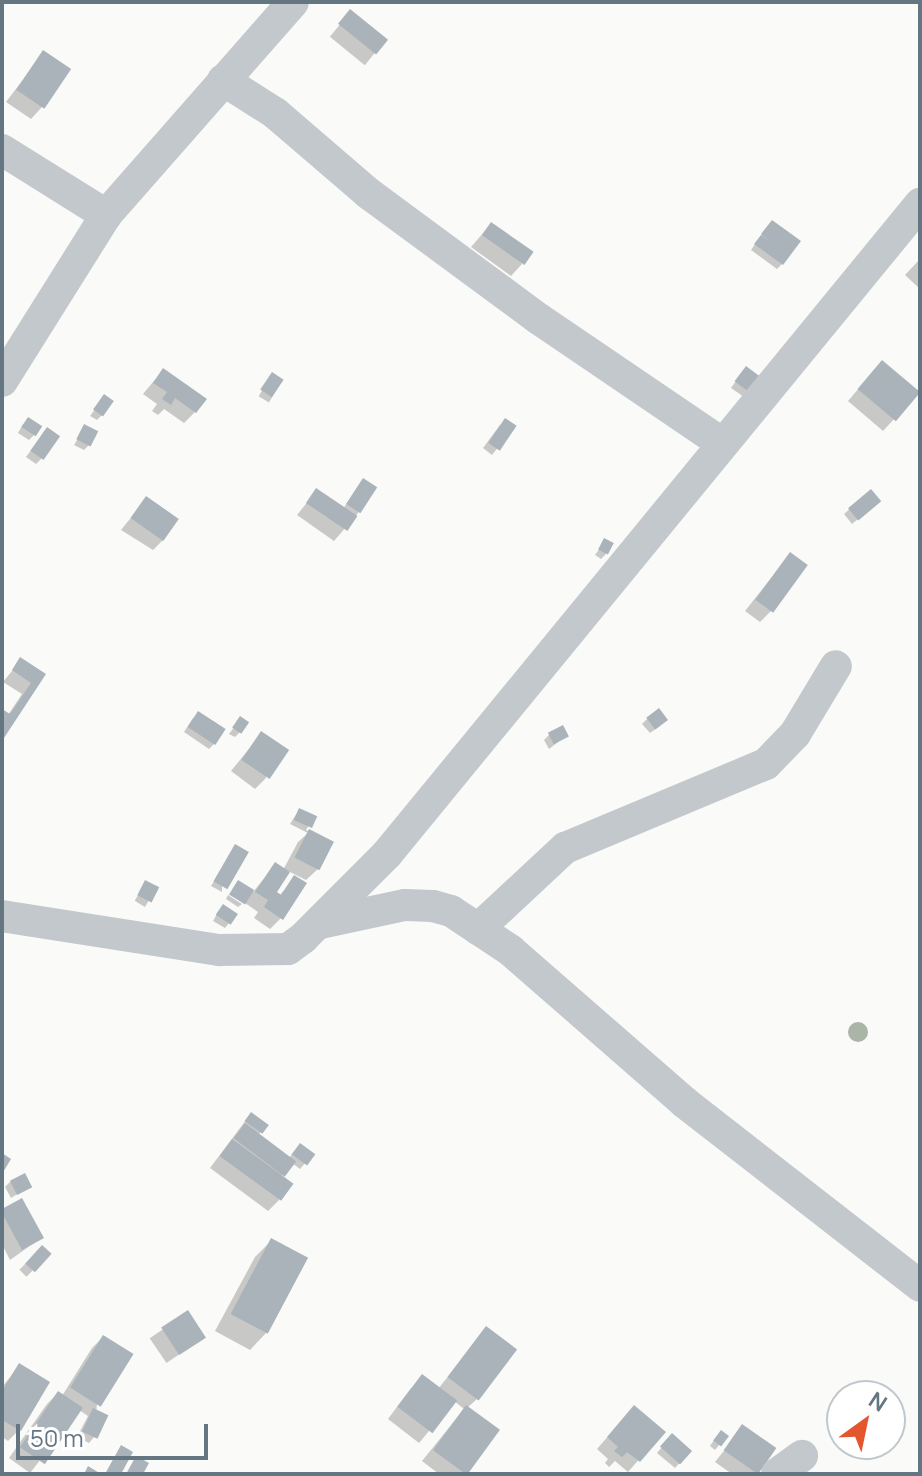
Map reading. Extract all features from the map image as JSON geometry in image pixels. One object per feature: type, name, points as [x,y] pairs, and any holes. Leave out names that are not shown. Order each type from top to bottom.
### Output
[{"type":"street","points":[[2,381],[106,215],[223,80],[274,7]]},
{"type":"street","points":[[223,80],[275,113],[368,193],[539,319],[723,444]]},
{"type":"street","points":[[2,150],[106,215]]},
{"type":"street","points":[[2,916],[220,950],[288,949],[320,923],[387,854],[920,204]]},
{"type":"street","points":[[478,929],[565,848],[766,764],[795,734],[836,666]]},
{"type":"street","points":[[320,923],[405,905],[433,906],[451,911],[563,994],[684,1102],[920,1286]]},
{"type":"building","points":[[350,9],[388,40],[376,55],[338,24]]},
{"type":"building","points":[[43,50],[71,69],[44,109],[16,90]]},
{"type":"building","points":[[772,220],[801,241],[783,265],[754,244],[761,235],[771,242],[761,234]]},
{"type":"building","points":[[491,222],[534,252],[524,265],[482,235]]},
{"type":"building","points":[[882,360],[920,392],[896,421],[858,389]]},
{"type":"building","points":[[746,366],[762,378],[751,393],[735,381]]},
{"type":"building","points":[[163,368],[207,399],[196,413],[175,398],[171,405],[162,399],[167,392],[153,383]]},
{"type":"building","points":[[272,372],[284,380],[272,397],[260,389]]},
{"type":"building","points":[[104,394],[114,401],[103,416],[93,410]]},
{"type":"building","points":[[28,417],[42,426],[36,436],[21,427]]},
{"type":"building","points":[[505,418],[517,426],[500,451],[488,443]]},
{"type":"building","points":[[84,424],[98,431],[91,446],[76,439]]},
{"type":"building","points":[[47,427],[60,436],[43,460],[30,451]]},
{"type":"building","points":[[363,478],[377,487],[360,513],[346,504]]},
{"type":"building","points":[[316,488],[357,516],[347,531],[306,503]]},
{"type":"building","points":[[871,489],[881,501],[858,521],[848,508]]},
{"type":"building","points":[[146,496],[179,519],[163,541],[131,518]]},
{"type":"building","points":[[604,538],[614,543],[608,555],[598,550]]},
{"type":"building","points":[[790,552],[808,565],[773,613],[755,600]]},
{"type":"building","points":[[20,657],[46,674],[2,741],[2,709],[10,714],[31,683],[12,670]]},
{"type":"building","points":[[659,708],[668,720],[655,730],[646,718]]},
{"type":"building","points":[[198,711],[226,729],[215,745],[188,727]]},
{"type":"building","points":[[240,716],[249,722],[241,734],[232,728]]},
{"type":"building","points":[[563,725],[569,737],[554,744],[548,733]]},
{"type":"building","points":[[261,731],[289,750],[270,779],[241,760]]},
{"type":"building","points":[[299,808],[317,816],[312,828],[294,820]]},
{"type":"building","points":[[309,829],[334,842],[319,870],[294,858]]},
{"type":"building","points":[[235,844],[249,852],[227,889],[213,881]]},
{"type":"building","points":[[275,862],[290,872],[277,892],[281,895],[294,875],[307,883],[283,920],[264,907],[268,900],[255,892]]},
{"type":"building","points":[[145,880],[159,887],[152,902],[137,895]]},
{"type":"building","points":[[238,880],[254,890],[245,904],[229,894]]},
{"type":"building","points":[[223,904],[238,914],[231,925],[216,915]]},
{"type":"building","points":[[251,1112],[269,1125],[262,1134],[245,1121]]},
{"type":"building","points":[[245,1123],[296,1162],[285,1177],[234,1138]]},
{"type":"building","points":[[232,1139],[293,1184],[281,1201],[220,1156]]},
{"type":"building","points":[[300,1143],[315,1154],[307,1165],[292,1154]]},
{"type":"building","points":[[2,1153],[11,1159],[2,1174]]},
{"type":"building","points":[[25,1173],[32,1187],[17,1195],[10,1181]]},
{"type":"building","points":[[22,1198],[44,1238],[22,1250],[2,1209]]},
{"type":"building","points":[[271,1238],[308,1258],[268,1334],[231,1314]]},
{"type":"building","points":[[42,1245],[52,1254],[35,1272],[25,1264]]},
{"type":"building","points":[[188,1310],[206,1338],[179,1355],[161,1327]]},
{"type":"building","points":[[486,1326],[517,1349],[479,1401],[447,1377]]},
{"type":"building","points":[[103,1335],[134,1354],[101,1407],[70,1388]]},
{"type":"building","points":[[19,1363],[50,1382],[21,1431],[2,1420],[2,1391]]},
{"type":"building","points":[[422,1374],[457,1400],[432,1433],[397,1407]]},
{"type":"building","points":[[58,1391],[83,1408],[45,1464],[20,1447]]},
{"type":"building","points":[[466,1405],[500,1430],[468,1474],[433,1450]]},
{"type":"building","points":[[634,1405],[666,1432],[640,1462],[627,1452],[622,1457],[614,1451],[618,1447],[607,1437]]},
{"type":"building","points":[[93,1408],[108,1415],[97,1439],[82,1432]]},
{"type":"building","points":[[742,1424],[776,1448],[758,1474],[724,1450]]},
{"type":"building","points":[[721,1430],[729,1436],[721,1446],[713,1440]]},
{"type":"building","points":[[672,1433],[692,1451],[680,1464],[660,1446]]},
{"type":"building","points":[[121,1445],[133,1452],[121,1474],[105,1474]]},
{"type":"building","points":[[136,1456],[149,1463],[143,1474],[126,1474]]},
{"type":"building","points":[[88,1466],[101,1474],[84,1474]]}]
